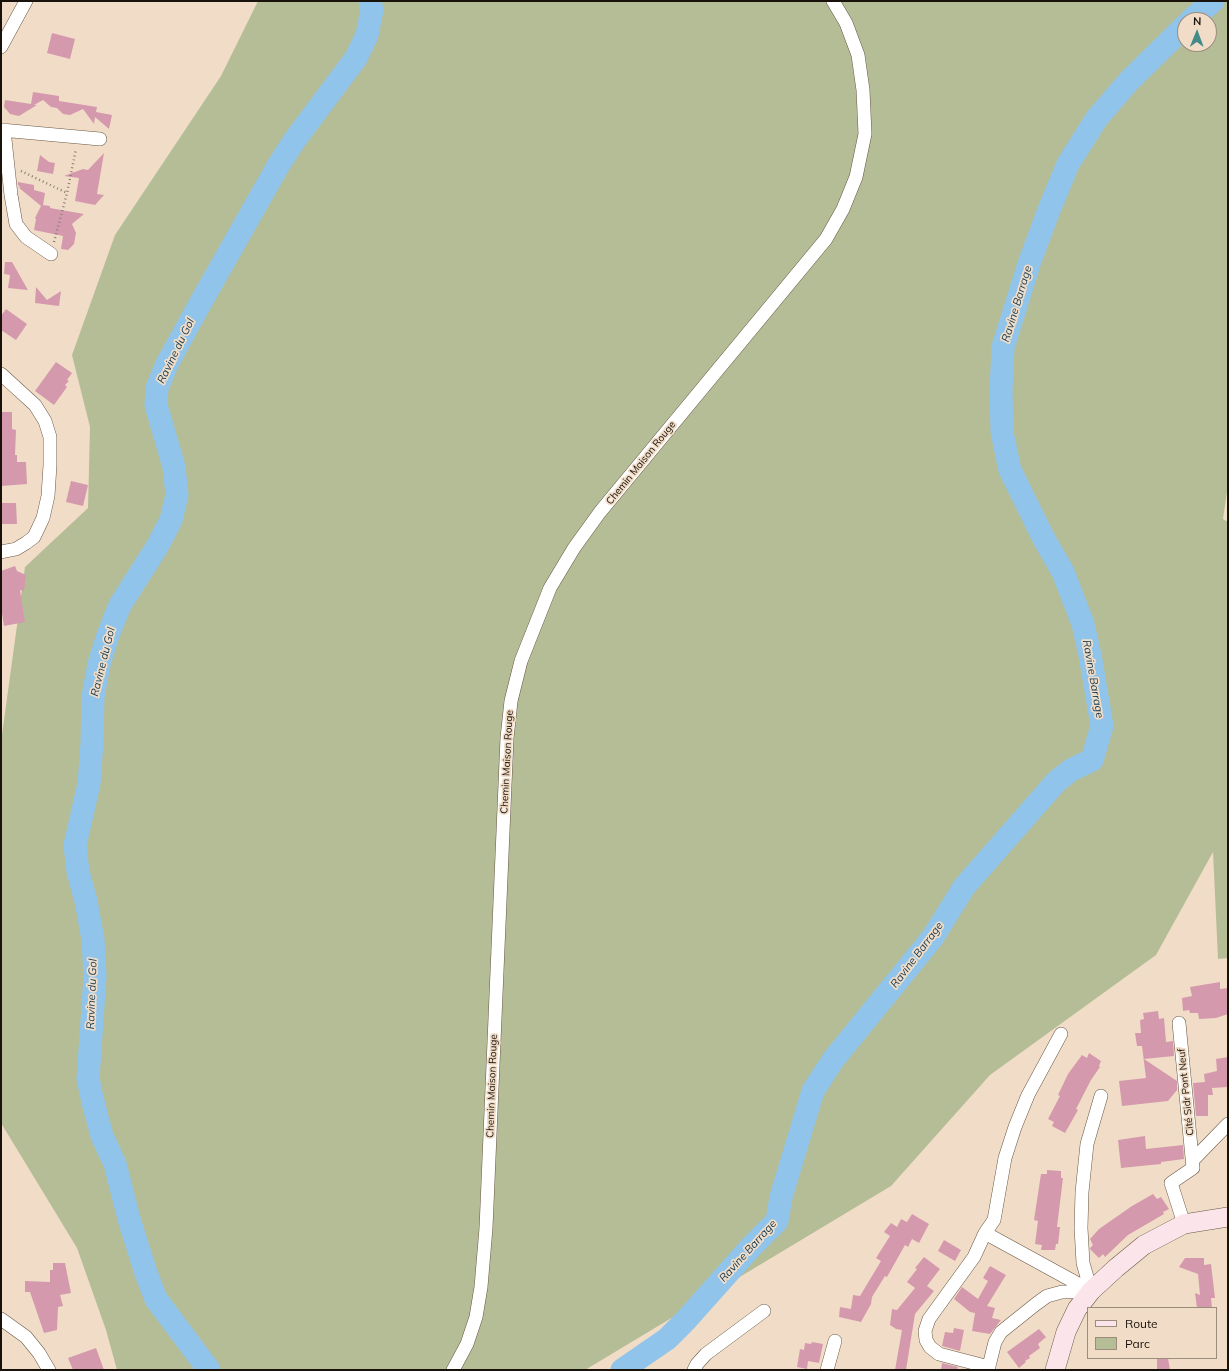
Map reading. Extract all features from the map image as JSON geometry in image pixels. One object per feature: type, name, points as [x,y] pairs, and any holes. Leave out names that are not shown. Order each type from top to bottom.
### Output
[{"type":"main road","points":[[1055,1370],[1066,1332],[1077,1308],[1091,1291],[1116,1268],[1144,1245],[1184,1224],[1228,1217]]},
{"type":"street","points":[[1,47],[26,1]]},
{"type":"street","name":"Chemin Maison Rouge","points":[[453,1370],[467,1344],[476,1317],[481,1287],[486,1228],[507,738],[511,700],[521,661],[550,588],[574,548],[600,512],[826,238],[844,209],[856,177],[865,134],[863,90],[858,55],[846,23],[833,1]]},
{"type":"street","points":[[51,254],[26,238],[16,224],[2,130],[100,139]]},
{"type":"street","points":[[1,374],[35,405],[45,421],[50,437],[48,496],[43,518],[34,537],[16,549],[1,552]]},
{"type":"street","name":"Cité Sidr Pont Neuf","points":[[1179,1023],[1192,1160]]},
{"type":"street","points":[[1061,1034],[1028,1095],[1015,1127],[1005,1158],[994,1220],[985,1233],[974,1257],[929,1320],[925,1331],[926,1340],[930,1347],[939,1354],[988,1369],[994,1342],[1001,1332],[1036,1304],[1047,1296],[1062,1292],[1091,1291]]},
{"type":"street","points":[[1091,1291],[1084,1263],[1081,1228],[1082,1192],[1086,1144],[1101,1096]]},
{"type":"street","points":[[1184,1224],[1171,1183],[1193,1168],[1192,1160],[1228,1124]]},
{"type":"street","points":[[985,1233],[1091,1291]]},
{"type":"street","points":[[694,1370],[706,1354],[764,1311]]},
{"type":"street","points":[[1,1319],[26,1337],[39,1353],[49,1370]]},
{"type":"street","points":[[827,1370],[835,1341]]},
{"type":"path","points":[[51,254],[67,193],[78,137]]},
{"type":"path","points":[[8,165],[67,193]]},
{"type":"green space","points":[[258,1],[1228,1],[1228,485],[1223,519],[1228,522],[1228,958],[1218,959],[1213,852],[1156,955],[990,1075],[891,1186],[585,1370],[117,1370],[106,1330],[77,1248],[1,1123],[1,742],[25,567],[88,508],[90,427],[72,355],[115,235],[221,76]]},
{"type":"building","points":[[52,33],[75,39],[70,59],[47,53]]},
{"type":"building","points":[[33,92],[59,96],[59,101],[97,107],[96,112],[112,115],[109,129],[95,117],[94,124],[83,109],[70,115],[63,114],[57,108],[51,107],[43,100],[19,116],[10,114],[4,107],[5,100],[31,104]]},
{"type":"building","points":[[104,153],[97,194],[104,195],[95,205],[75,201],[79,178],[64,176],[83,169],[88,170]]},
{"type":"building","points":[[40,155],[49,162],[55,163],[53,174],[37,171]]},
{"type":"building","points":[[18,182],[34,185],[34,190],[45,193],[43,205],[50,206],[50,208],[84,214],[72,224],[76,233],[74,244],[68,250],[61,249],[63,236],[34,230],[35,218],[41,206],[18,187],[21,188],[18,185]]},
{"type":"building","points":[[5,262],[12,262],[28,290],[8,288],[10,275],[4,274]]},
{"type":"building","points":[[36,287],[47,300],[61,291],[59,306],[35,303]]},
{"type":"building","points":[[6,309],[27,324],[16,340],[1,330],[1,316]]},
{"type":"building","points":[[56,362],[72,373],[67,380],[69,381],[65,385],[67,387],[54,405],[35,391]]},
{"type":"building","points":[[1,412],[12,412],[12,429],[16,430],[15,455],[17,455],[17,462],[26,462],[27,484],[1,486]]},
{"type":"building","points":[[71,481],[88,485],[83,506],[66,502]]},
{"type":"building","points":[[1,503],[16,503],[17,524],[1,524]]},
{"type":"building","points":[[15,566],[17,571],[26,575],[24,591],[20,590],[25,622],[4,626],[1,607],[1,571]]},
{"type":"building","points":[[1220,982],[1220,989],[1228,988],[1228,1014],[1216,1018],[1199,1019],[1198,1013],[1190,1013],[1189,1010],[1183,1011],[1182,998],[1192,996],[1190,987]]},
{"type":"building","points":[[1158,1011],[1159,1019],[1164,1018],[1166,1042],[1173,1041],[1174,1056],[1144,1059],[1177,1081],[1177,1090],[1168,1101],[1122,1106],[1119,1081],[1146,1078],[1142,1046],[1137,1046],[1135,1033],[1141,1033],[1140,1020],[1144,1019],[1143,1013]]},
{"type":"building","points":[[1089,1053],[1101,1061],[1100,1067],[1091,1080],[1076,1109],[1078,1110],[1065,1133],[1052,1126],[1054,1122],[1048,1119],[1060,1096],[1058,1095],[1068,1074],[1082,1055],[1087,1058]]},
{"type":"building","points":[[1228,1057],[1228,1087],[1212,1088],[1213,1095],[1208,1095],[1208,1116],[1196,1116],[1193,1083],[1205,1082],[1204,1074],[1217,1071],[1216,1059]]},
{"type":"building","points":[[1145,1136],[1146,1149],[1183,1145],[1184,1159],[1161,1162],[1161,1164],[1121,1168],[1118,1140]]},
{"type":"building","points":[[1047,1170],[1061,1171],[1061,1178],[1063,1178],[1057,1227],[1060,1227],[1058,1244],[1056,1244],[1055,1250],[1041,1250],[1042,1245],[1035,1244],[1038,1221],[1034,1220],[1041,1174],[1047,1174]]},
{"type":"building","points":[[1153,1194],[1157,1199],[1161,1197],[1169,1209],[1163,1212],[1164,1214],[1128,1235],[1105,1257],[1103,1254],[1099,1258],[1090,1249],[1093,1245],[1090,1239],[1099,1229],[1132,1206]]},
{"type":"building","points":[[912,1214],[929,1224],[919,1243],[912,1239],[908,1247],[905,1245],[887,1277],[885,1276],[872,1297],[871,1304],[861,1322],[839,1317],[840,1307],[851,1309],[853,1295],[860,1296],[881,1261],[876,1258],[890,1236],[884,1232],[891,1223],[897,1227],[901,1219],[907,1222]]},
{"type":"building","points":[[944,1240],[961,1250],[955,1261],[938,1251]]},
{"type":"building","points":[[924,1257],[940,1269],[927,1286],[934,1291],[915,1314],[906,1370],[895,1370],[902,1330],[896,1329],[890,1325],[892,1309],[897,1310],[915,1288],[907,1282],[917,1269],[915,1268]]},
{"type":"building","points":[[1185,1258],[1204,1258],[1204,1265],[1211,1264],[1215,1298],[1211,1298],[1212,1307],[1197,1307],[1195,1293],[1200,1295],[1198,1274],[1179,1267]]},
{"type":"building","points":[[53,1263],[65,1263],[71,1293],[60,1295],[63,1306],[58,1307],[57,1330],[44,1333],[30,1292],[25,1292],[25,1281],[50,1282],[50,1270],[53,1270]]},
{"type":"building","points":[[990,1266],[1006,1275],[987,1306],[995,1308],[992,1318],[1001,1320],[990,1334],[972,1331],[975,1313],[970,1312],[954,1299],[962,1287],[978,1299],[988,1281],[983,1278]]},
{"type":"building","points":[[954,1328],[964,1330],[960,1351],[942,1346],[945,1332],[953,1333]]},
{"type":"building","points":[[1039,1329],[1046,1337],[1038,1344],[1040,1348],[1029,1356],[1030,1358],[1019,1368],[1007,1352]]},
{"type":"building","points":[[812,1342],[823,1344],[819,1363],[808,1361],[807,1369],[797,1367],[800,1349],[804,1350],[805,1343],[811,1344]]},
{"type":"building","points":[[96,1348],[104,1370],[73,1370],[68,1358]]},
{"type":"building","points":[[1157,1359],[1168,1359],[1170,1370],[1157,1370]]},
{"type":"building","points":[[942,1363],[958,1367],[957,1370],[941,1370]]},
{"type":"waterway","name":"Ravine du Gol","points":[[209,1370],[156,1299],[129,1219],[115,1164],[102,1136],[93,1102],[88,1079],[95,976],[93,940],[86,901],[78,872],[75,845],[89,784],[93,697],[99,664],[108,635],[120,605],[157,547],[171,520],[177,495],[174,467],[156,405],[157,388],[167,364],[278,166],[294,141],[356,58],[367,35],[372,10],[370,1]]},
{"type":"waterway","name":"Ravine Barrage","points":[[1200,12],[1213,1]]},
{"type":"waterway","name":"Ravine Barrage","points":[[622,1370],[667,1339],[686,1320],[751,1247],[777,1221],[781,1197],[813,1091],[833,1060],[933,937],[964,887],[1056,782],[1071,770],[1092,760],[1102,726],[1090,655],[1083,624],[1063,572],[1044,539],[1010,470],[1002,432],[1001,390],[1003,347],[1030,261],[1068,164],[1097,118],[1129,81],[1177,34]]}]
